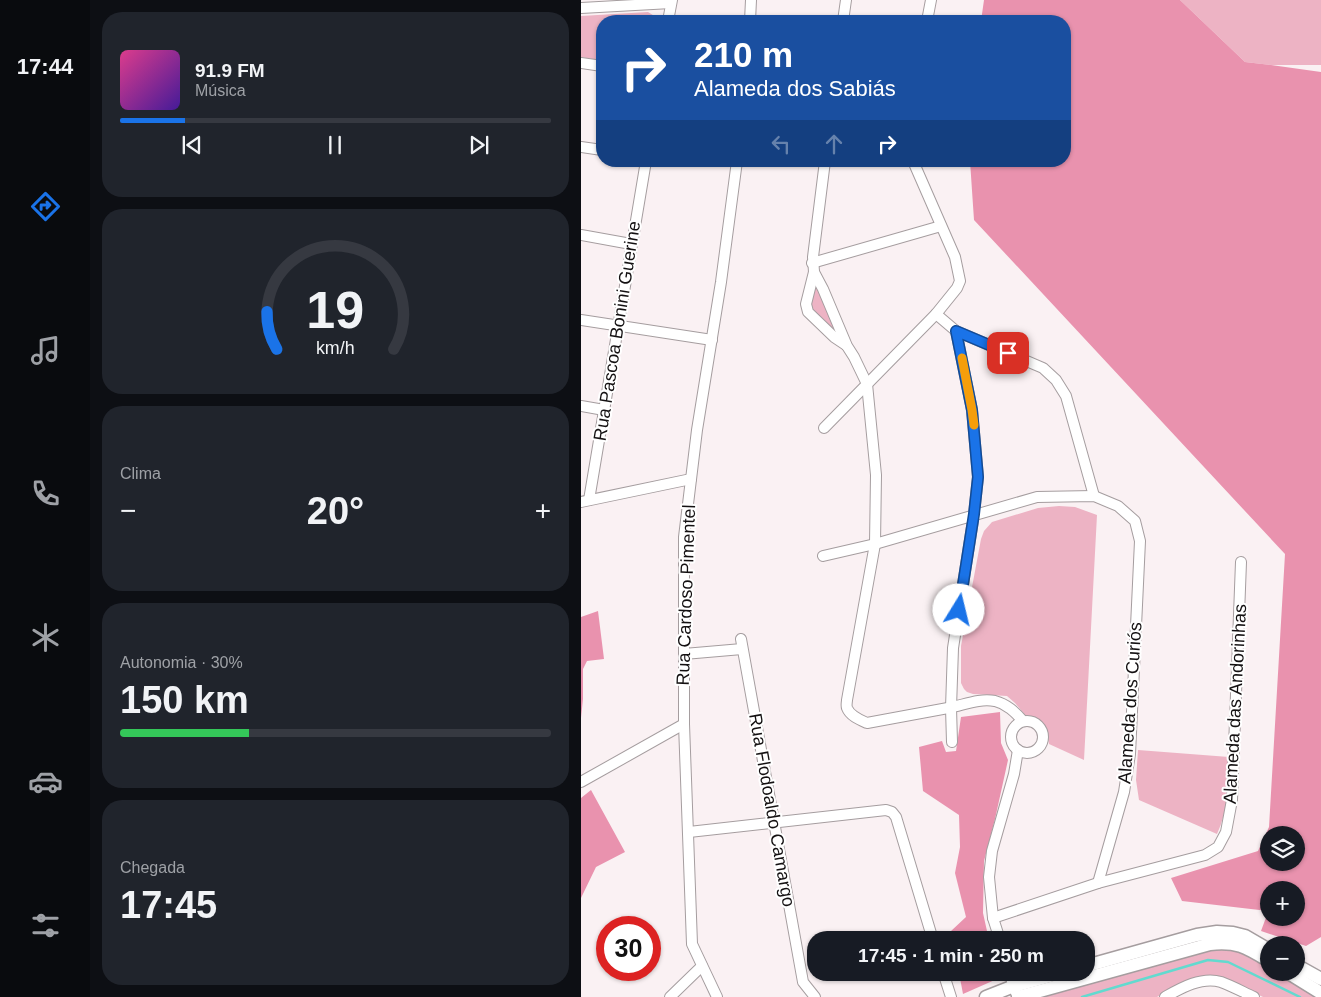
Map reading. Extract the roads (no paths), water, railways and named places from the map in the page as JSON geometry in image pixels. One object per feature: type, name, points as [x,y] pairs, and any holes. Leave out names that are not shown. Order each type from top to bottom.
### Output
[{"type":"main road","points":[[1095,963],[1197,935],[1217,932],[1245,936],[1260,945]]},
{"type":"main road","points":[[986,997],[1016,994],[1223,942],[1247,948],[1260,956]]},
{"type":"main road","points":[[1305,970],[1321,980]]},
{"type":"main road","points":[[1016,994],[1044,981]]},
{"type":"main road","points":[[1302,981],[1321,993]]},
{"type":"street","points":[[750,15],[751,0]]},
{"type":"street","points":[[844,15],[845,0]]},
{"type":"street","points":[[928,15],[931,0]]},
{"type":"street","points":[[581,8],[671,1],[669,15]]},
{"type":"street","points":[[581,63],[596,65]]},
{"type":"street","points":[[581,147],[596,149]]},
{"type":"street","name":"Rua Pascoa Bonini Guerine","points":[[585,501],[604,410],[645,167]]},
{"type":"street","name":"Rua Cardoso Pimentel","points":[[717,997],[692,944],[684,724],[685,537],[697,430],[721,282],[736,167]]},
{"type":"street","points":[[824,167],[813,267],[805,304],[808,312],[834,337],[847,346]]},
{"type":"street","points":[[824,428],[936,314],[957,288],[960,281],[955,257],[916,167]]},
{"type":"street","points":[[813,267],[941,226]]},
{"type":"street","points":[[581,235],[631,244]]},
{"type":"street","points":[[813,267],[847,346],[855,357],[867,384],[876,475],[875,544],[847,708],[858,720],[867,722],[951,708],[979,701],[993,701],[1002,703],[1014,711],[1023,721]]},
{"type":"street","points":[[823,556],[875,544],[1037,497],[1094,496],[1066,396],[1056,380],[1043,368],[956,331],[936,314]]},
{"type":"street","points":[[581,320],[712,340]]},
{"type":"street","points":[[952,742],[953,648],[978,477],[972,410],[956,331]]},
{"type":"street","points":[[581,406],[604,410]]},
{"type":"street","points":[[585,501],[691,479]]},
{"type":"street","name":"Alameda dos Curiós","points":[[1094,496],[1118,506],[1135,521],[1140,541],[1130,754],[1124,792],[1098,883]]},
{"type":"street","name":"Alameda das Andorinhas","points":[[993,918],[1098,883],[1205,855],[1218,847],[1226,832],[1233,800],[1241,562]]},
{"type":"street","name":"Rua Flodoaldo Camargo","points":[[684,654],[741,644],[806,997]]},
{"type":"street","points":[[1023,721],[1032,721],[1040,726],[1044,739],[1040,747],[1032,752],[1019,750],[1013,743],[1011,734],[1015,726],[1023,721]]},
{"type":"street","points":[[581,782],[684,724]]},
{"type":"street","points":[[997,931],[993,918],[989,877],[992,851],[1019,750]]},
{"type":"street","points":[[689,832],[886,810],[892,812],[896,817],[930,931]]},
{"type":"street","points":[[670,997],[702,966]]},
{"type":"street","points":[[1169,996],[1194,983],[1207,980],[1219,981],[1254,997]]},
{"type":"street","points":[[946,981],[951,997]]},
{"type":"street","points":[[1012,981],[1016,994]]},
{"type":"street","name":"Rua Flodoaldo Camargo","points":[[803,982],[815,997]]},
{"type":"waterway","points":[[1082,997],[1208,960],[1228,962],[1300,997]]}]
